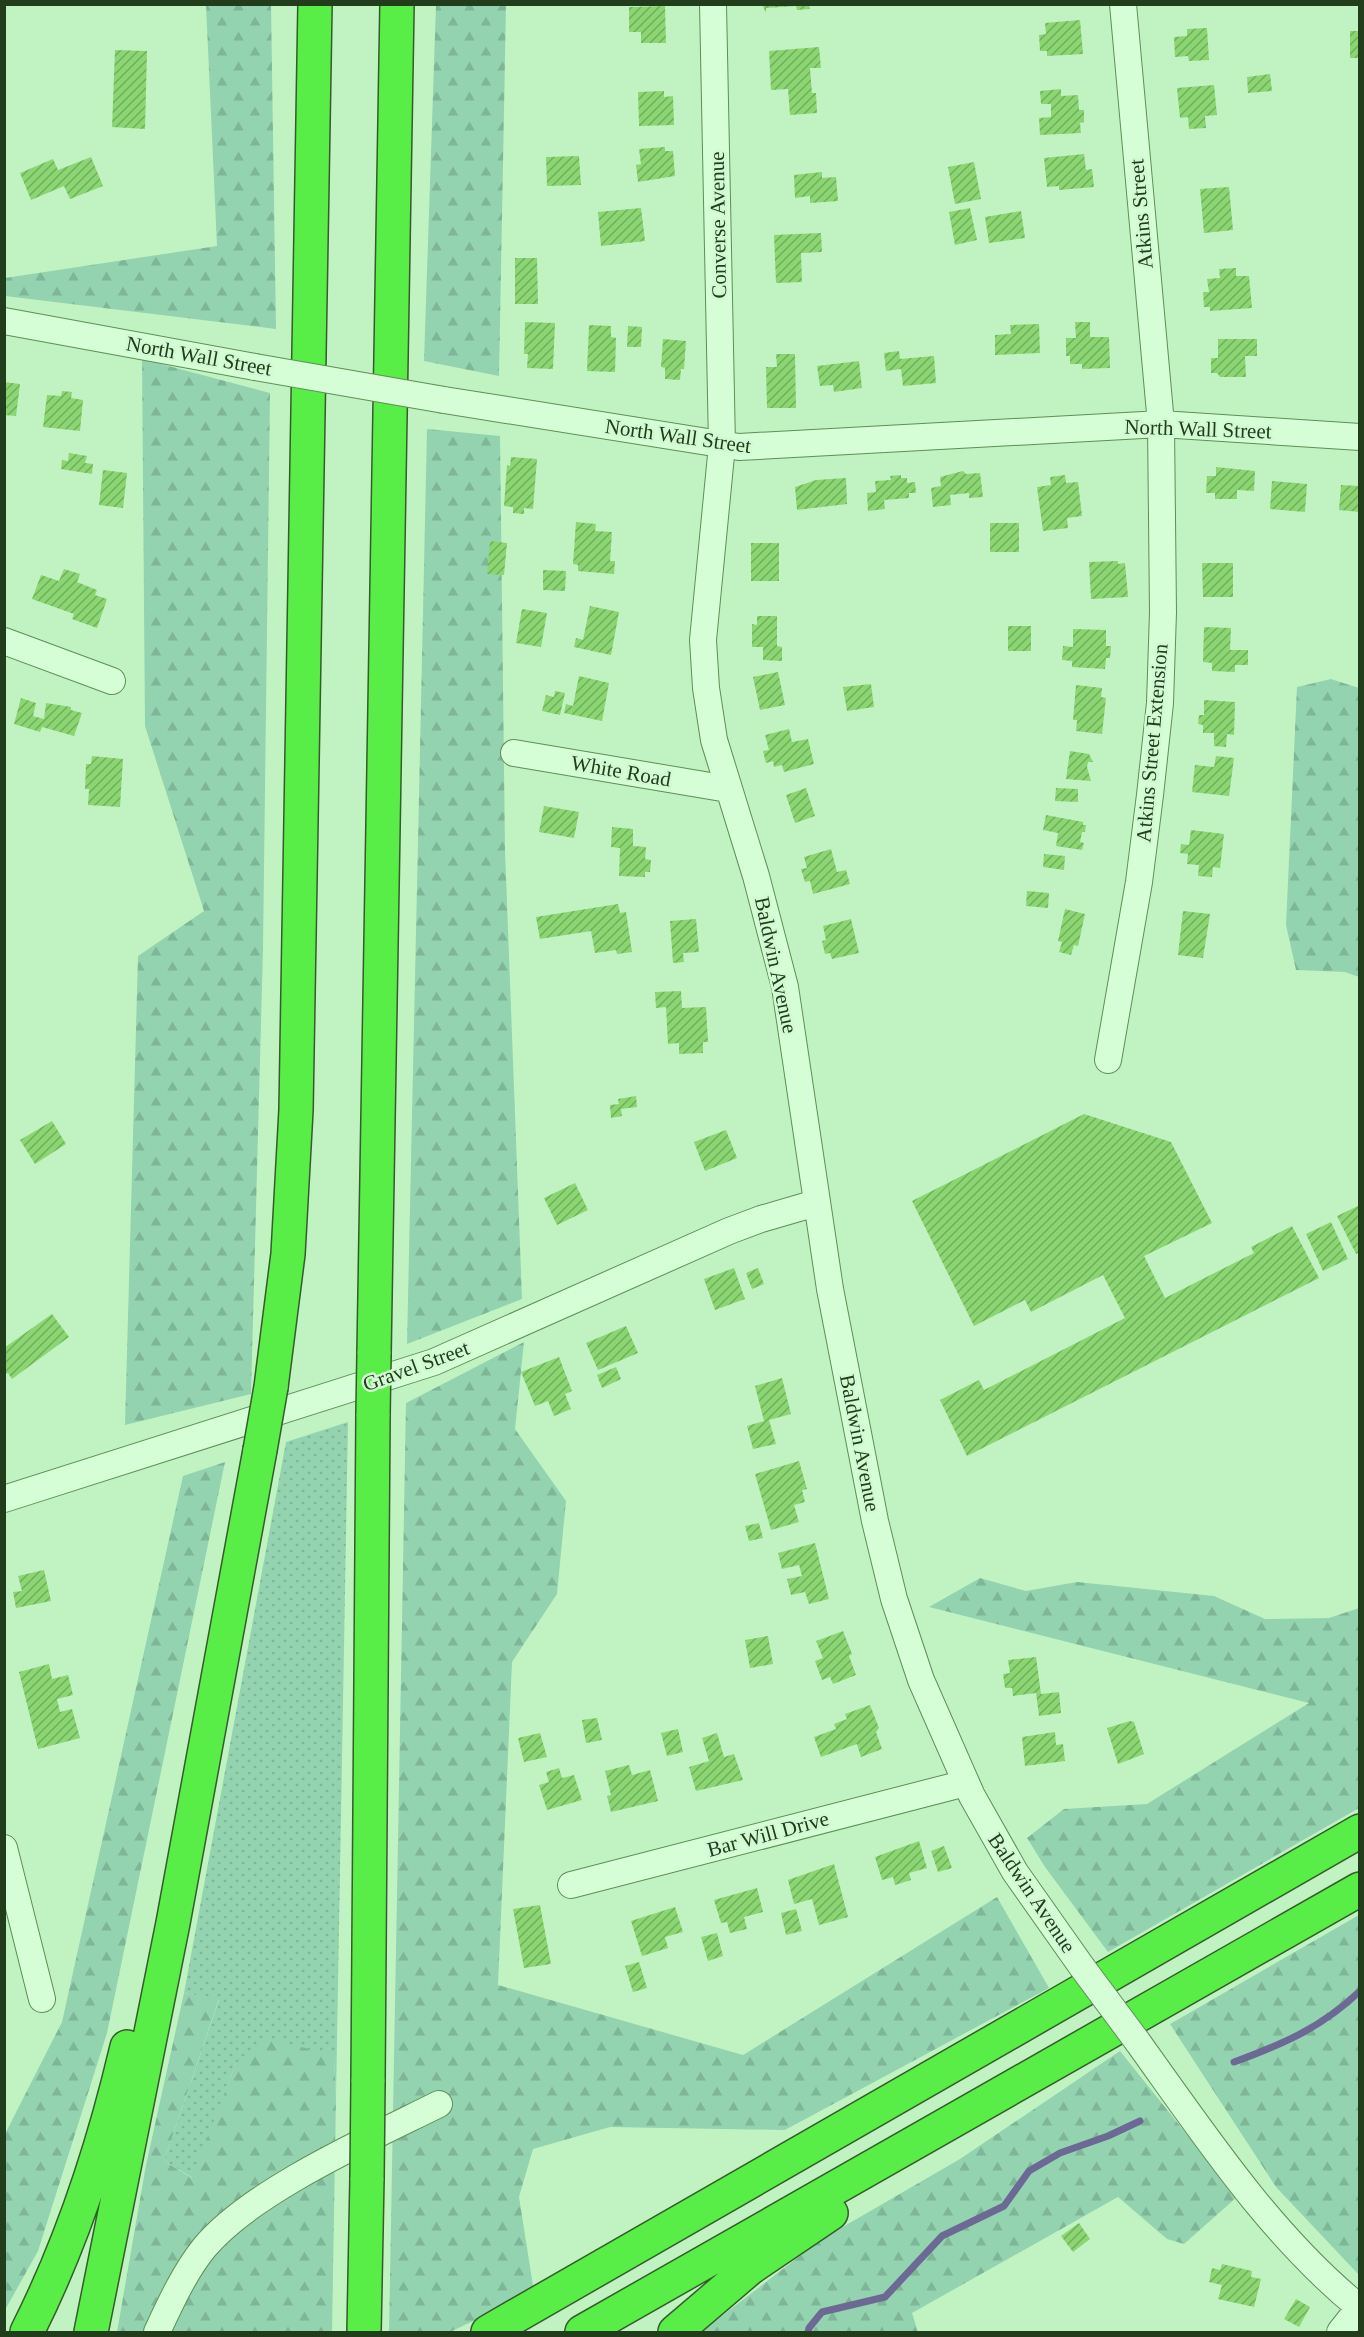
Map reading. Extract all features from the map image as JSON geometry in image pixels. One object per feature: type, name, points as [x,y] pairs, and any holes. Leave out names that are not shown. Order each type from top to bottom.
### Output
[{"type":"highway","points":[[91,2332],[173,1923],[272,1388],[288,1254],[296,1110],[315,4]]},
{"type":"highway","points":[[364,2332],[373,1414],[397,4]]},
{"type":"highway","points":[[488,2332],[1359,1831]]},
{"type":"highway","points":[[582,2332],[1359,1889]]},
{"type":"highway","points":[[27,2332],[59,2264],[91,2175],[142,1984],[173,1923]]},
{"type":"highway","points":[[675,2332],[750,2268],[880,2182],[933,2131]]},
{"type":"street","name":"Converse Avenue","points":[[712,4],[722,445]]},
{"type":"street","name":"Atkins Street","points":[[1123,4],[1161,424]]},
{"type":"street","name":"North Wall Street","points":[[4,321],[444,400],[722,445],[763,448],[1161,424],[1359,437]]},
{"type":"street","name":"Atkins Street Extension","points":[[1108,1059],[1139,882],[1160,703],[1163,527],[1161,424]]},
{"type":"street","name":"Baldwin Avenue","points":[[722,445],[703,640],[706,688],[714,740],[759,887],[785,987],[816,1203],[845,1367],[887,1572],[921,1680],[966,1783],[1016,1872],[1082,1967],[1271,2218],[1320,2272],[1359,2308]]},
{"type":"street","points":[[4,641],[112,681]]},
{"type":"street","name":"White Road","points":[[514,753],[728,789]]},
{"type":"street","name":"Gravel Street","points":[[4,1499],[434,1362],[729,1231],[771,1215],[816,1203]]},
{"type":"street","name":"Bar Will Drive","points":[[571,1885],[966,1783]]},
{"type":"street","points":[[4,1848],[42,1999]]},
{"type":"street","points":[[157,2332],[197,2259],[232,2222],[311,2171],[438,2104]]},
{"type":"street","points":[[1340,2332],[1359,2308]]},
{"type":"green space","points":[[206,5],[271,5],[276,329],[5,296],[5,278],[217,246]]},
{"type":"green space","points":[[436,5],[506,5],[499,376],[424,361]]},
{"type":"green space","points":[[142,359],[270,393],[263,949],[251,1394],[125,1425],[138,956],[204,911],[145,726]]},
{"type":"green space","points":[[427,429],[500,436],[505,850],[522,1299],[407,1344]]},
{"type":"green space","points":[[1331,679],[1359,688],[1359,977],[1345,972],[1296,970],[1286,925],[1297,687]]},
{"type":"green space","points":[[524,1342],[515,1429],[566,1501],[557,1594],[512,1662],[498,1985],[743,2055],[997,1897],[1049,1988],[785,2130],[610,2127],[533,2149],[519,2197],[534,2292],[450,2332],[389,2332],[406,1403]]},
{"type":"green space","points":[[348,1422],[336,2097],[334,2055],[236,2063],[193,2178],[164,2161],[219,2000],[184,1993],[286,1442]]},
{"type":"green space","points":[[225,1462],[107,2033],[38,2251],[5,2310],[5,2134],[62,2022],[183,1476]]},
{"type":"green space","points":[[980,1578],[1026,1591],[1077,1582],[1214,1596],[1265,1619],[1329,1618],[1359,1608],[1359,1808],[1108,1952],[1045,1867],[1027,1838],[1064,1809],[1147,1804],[1309,1703],[929,1607]]},
{"type":"green space","points":[[1359,1915],[1359,2275],[1276,2187],[1170,2024]]},
{"type":"green space","points":[[184,1993],[219,1999],[164,2161],[192,2178],[236,2063],[264,2038],[334,2055],[336,2097],[332,2332],[117,2332],[146,2165]]},
{"type":"green space","points":[[1120,2051],[1237,2197],[1184,2244],[1167,2239],[1118,2197],[912,2313],[918,2332],[701,2332],[822,2239],[960,2159]]},
{"type":"building","points":[[762,4],[809,4],[810,9],[797,10],[796,6],[766,8],[766,13]]},
{"type":"building","points":[[665,6],[666,43],[641,43],[641,32],[629,32],[629,7]]},
{"type":"building","points":[[1080,20],[1083,54],[1047,56],[1047,51],[1040,51],[1039,35],[1046,34],[1045,23]]},
{"type":"building","points":[[1207,28],[1209,60],[1189,61],[1188,56],[1175,57],[1174,37],[1187,36],[1187,29]]},
{"type":"building","points":[[1350,31],[1360,31],[1360,58],[1350,58]]},
{"type":"building","points":[[819,47],[821,68],[810,68],[812,93],[816,93],[817,113],[790,115],[788,89],[771,90],[769,51]]},
{"type":"building","points":[[115,50],[147,51],[145,129],[112,127]]},
{"type":"building","points":[[1270,74],[1272,91],[1248,93],[1247,77]]},
{"type":"building","points":[[1214,85],[1217,115],[1205,116],[1206,128],[1189,129],[1188,117],[1180,118],[1177,88]]},
{"type":"building","points":[[1061,89],[1061,96],[1078,95],[1079,110],[1084,110],[1084,122],[1080,123],[1081,133],[1040,135],[1039,118],[1051,117],[1051,104],[1041,104],[1040,91]]},
{"type":"building","points":[[664,91],[664,97],[673,96],[674,125],[639,126],[638,92]]},
{"type":"building","points":[[665,147],[665,151],[673,151],[675,176],[638,182],[636,165],[641,164],[639,149]]},
{"type":"building","points":[[1084,154],[1086,170],[1092,169],[1094,187],[1059,190],[1059,186],[1047,187],[1044,158]]},
{"type":"building","points":[[579,156],[581,185],[547,186],[546,157]]},
{"type":"building","points":[[91,157],[103,186],[70,199],[64,186],[31,200],[20,173],[53,159],[58,170]]},
{"type":"building","points":[[974,162],[981,199],[955,204],[948,167]]},
{"type":"building","points":[[822,172],[822,178],[836,177],[838,201],[810,203],[810,196],[795,198],[794,175]]},
{"type":"building","points":[[1229,187],[1233,230],[1204,233],[1200,189]]},
{"type":"building","points":[[641,208],[645,241],[601,246],[598,212]]},
{"type":"building","points":[[970,208],[977,240],[955,245],[949,212]]},
{"type":"building","points":[[1021,211],[1025,238],[989,243],[985,217]]},
{"type":"building","points":[[821,233],[822,252],[801,253],[802,282],[776,283],[774,235]]},
{"type":"building","points":[[515,258],[537,258],[538,304],[515,304]]},
{"type":"building","points":[[1236,268],[1236,276],[1249,276],[1252,308],[1210,311],[1210,307],[1204,307],[1203,292],[1209,292],[1207,279],[1220,278],[1219,269]]},
{"type":"building","points":[[525,322],[555,323],[553,369],[527,368],[528,354],[524,354]]},
{"type":"building","points":[[1075,322],[1090,322],[1090,337],[1109,337],[1110,368],[1082,369],[1082,364],[1070,364],[1070,356],[1066,356],[1066,338],[1076,338]]},
{"type":"building","points":[[1039,324],[1040,353],[995,355],[995,335],[1011,334],[1010,325]]},
{"type":"building","points":[[589,325],[611,326],[611,337],[616,338],[615,372],[587,371]]},
{"type":"building","points":[[628,326],[642,327],[641,347],[627,347]]},
{"type":"building","points":[[663,339],[686,341],[684,369],[681,369],[680,380],[665,379],[665,368],[661,367]]},
{"type":"building","points":[[1218,339],[1257,339],[1257,356],[1245,356],[1246,377],[1220,377],[1217,373],[1211,373],[1211,358],[1218,358]]},
{"type":"building","points":[[899,351],[900,359],[934,356],[936,383],[903,386],[901,369],[886,371],[884,353]]},
{"type":"building","points":[[776,354],[795,354],[796,408],[767,408],[766,367],[777,367]]},
{"type":"building","points":[[859,361],[862,388],[834,392],[833,385],[820,386],[817,366]]},
{"type":"building","points":[[4,382],[20,384],[16,416],[4,415]]},
{"type":"building","points":[[62,391],[72,392],[71,398],[83,400],[80,431],[43,427],[47,395],[61,396]]},
{"type":"building","points":[[69,453],[87,456],[85,463],[93,464],[92,474],[61,469],[62,460],[68,461]]},
{"type":"building","points":[[511,457],[537,459],[533,509],[524,508],[524,514],[513,513],[513,507],[504,506],[507,465],[510,466]]},
{"type":"building","points":[[1216,467],[1255,471],[1254,491],[1237,490],[1237,499],[1215,499],[1215,493],[1206,493],[1207,476],[1216,476]]},
{"type":"building","points":[[103,470],[127,473],[123,508],[99,505]]},
{"type":"building","points":[[963,471],[966,474],[980,473],[983,497],[969,498],[969,493],[950,495],[951,505],[933,507],[931,488],[941,486],[940,477]]},
{"type":"building","points":[[901,475],[901,478],[907,478],[907,483],[915,482],[916,493],[909,493],[909,498],[884,500],[885,509],[868,511],[867,493],[876,492],[875,481],[891,480],[890,476]]},
{"type":"building","points":[[1065,475],[1066,483],[1078,482],[1082,516],[1067,518],[1068,528],[1043,531],[1037,487],[1051,485],[1050,477]]},
{"type":"building","points":[[846,478],[847,504],[797,510],[795,487],[816,480]]},
{"type":"building","points":[[1272,481],[1307,484],[1305,512],[1270,509]]},
{"type":"building","points":[[1341,485],[1360,486],[1360,512],[1339,510]]},
{"type":"building","points":[[576,522],[596,524],[595,531],[612,532],[610,561],[615,561],[614,574],[578,571],[578,565],[573,564]]},
{"type":"building","points":[[990,523],[1019,523],[1019,552],[990,552]]},
{"type":"building","points":[[490,541],[507,543],[504,575],[487,574]]},
{"type":"building","points":[[751,543],[779,543],[779,581],[751,581]]},
{"type":"building","points":[[1118,561],[1118,564],[1125,563],[1128,597],[1091,599],[1089,562]]},
{"type":"building","points":[[1202,563],[1233,563],[1233,597],[1203,597]]},
{"type":"building","points":[[64,569],[80,574],[77,582],[97,590],[95,595],[107,599],[97,628],[72,619],[74,614],[32,599],[41,575],[59,581]]},
{"type":"building","points":[[543,570],[566,571],[565,591],[543,590]]},
{"type":"building","points":[[590,606],[619,612],[611,655],[574,647],[576,638],[583,640]]},
{"type":"building","points":[[522,609],[547,613],[541,647],[516,643]]},
{"type":"building","points":[[757,616],[777,616],[777,646],[782,647],[782,661],[763,660],[763,647],[752,647],[752,624],[757,625]]},
{"type":"building","points":[[1008,626],[1031,626],[1031,651],[1008,651]]},
{"type":"building","points":[[1204,627],[1231,628],[1230,650],[1248,650],[1248,665],[1235,665],[1235,672],[1212,671],[1212,663],[1203,662]]},
{"type":"building","points":[[1073,629],[1106,630],[1106,646],[1111,646],[1110,658],[1106,658],[1105,669],[1072,667],[1072,661],[1062,660],[1063,646],[1073,647]]},
{"type":"building","points":[[778,672],[785,705],[760,710],[753,677]]},
{"type":"building","points":[[579,676],[609,683],[602,721],[564,713],[566,704],[573,706]]},
{"type":"building","points":[[871,684],[874,707],[847,711],[843,687]]},
{"type":"building","points":[[1076,685],[1102,688],[1101,697],[1106,698],[1102,734],[1076,731],[1077,720],[1073,720]]},
{"type":"building","points":[[555,691],[565,693],[560,715],[542,711],[546,695],[554,697]]},
{"type":"building","points":[[21,698],[36,703],[33,716],[44,719],[46,703],[71,707],[71,710],[82,713],[74,736],[42,727],[40,732],[14,724]]},
{"type":"building","points":[[1204,700],[1235,702],[1234,735],[1227,734],[1226,747],[1214,746],[1214,733],[1203,733],[1203,725],[1198,724],[1199,715],[1204,715]]},
{"type":"building","points":[[789,729],[792,742],[808,739],[814,764],[784,772],[782,765],[774,767],[773,761],[766,763],[763,751],[769,750],[765,735]]},
{"type":"building","points":[[1070,751],[1089,754],[1093,762],[1088,762],[1087,767],[1091,781],[1066,779]]},
{"type":"building","points":[[92,756],[123,759],[120,807],[88,805],[89,789],[85,789],[86,764],[91,764]]},
{"type":"building","points":[[1216,756],[1234,758],[1229,796],[1192,792],[1195,765],[1214,767]]},
{"type":"building","points":[[806,788],[815,816],[795,823],[786,795]]},
{"type":"building","points":[[1056,788],[1078,789],[1078,802],[1055,801]]},
{"type":"building","points":[[544,806],[579,812],[574,838],[539,832]]},
{"type":"building","points":[[1046,815],[1083,822],[1083,825],[1086,825],[1080,842],[1084,843],[1082,850],[1056,846],[1058,833],[1043,830]]},
{"type":"building","points":[[612,827],[633,829],[633,846],[646,847],[645,859],[651,860],[650,872],[645,872],[645,877],[619,876],[620,848],[611,847]]},
{"type":"building","points":[[1191,830],[1224,834],[1220,868],[1213,867],[1212,877],[1198,876],[1199,865],[1187,864],[1188,854],[1180,853],[1181,844],[1189,845]]},
{"type":"building","points":[[831,849],[837,872],[846,870],[850,884],[813,894],[810,881],[805,882],[801,869],[807,868],[804,857]]},
{"type":"building","points":[[1044,854],[1065,856],[1064,870],[1043,867]]},
{"type":"building","points":[[1027,891],[1049,893],[1048,908],[1026,906]]},
{"type":"building","points":[[618,904],[620,913],[626,912],[632,952],[617,954],[616,950],[595,953],[591,931],[540,939],[536,917]]},
{"type":"building","points":[[1065,909],[1085,914],[1078,946],[1074,945],[1071,955],[1059,952],[1062,942],[1058,941]]},
{"type":"building","points":[[1183,911],[1210,914],[1203,958],[1178,955]]},
{"type":"building","points":[[696,919],[699,952],[683,953],[684,962],[673,963],[670,921]]},
{"type":"building","points":[[851,919],[859,953],[832,959],[830,953],[825,954],[822,941],[826,940],[823,926]]},
{"type":"building","points":[[681,991],[682,1008],[706,1007],[708,1042],[703,1042],[703,1053],[679,1054],[679,1043],[668,1044],[666,1007],[656,1008],[655,992]]},
{"type":"building","points":[[636,1096],[637,1107],[621,1109],[622,1116],[611,1118],[610,1105],[619,1104],[618,1099]]},
{"type":"building","points":[[1084,1114],[1171,1142],[1212,1223],[1144,1256],[1165,1298],[1254,1253],[1251,1247],[1292,1226],[1319,1278],[967,1456],[940,1400],[979,1380],[984,1390],[1125,1318],[1103,1275],[1031,1312],[1025,1300],[974,1326],[912,1201]]},
{"type":"building","points":[[52,1121],[66,1144],[35,1164],[20,1140]]},
{"type":"building","points":[[726,1130],[737,1158],[705,1171],[694,1142]]},
{"type":"building","points":[[575,1183],[588,1210],[557,1225],[544,1198]]},
{"type":"building","points":[[1360,1205],[1360,1252],[1356,1254],[1337,1216]]},
{"type":"building","points":[[1331,1222],[1348,1259],[1323,1271],[1306,1234]]},
{"type":"building","points":[[734,1268],[745,1299],[715,1310],[704,1279]]},
{"type":"building","points":[[758,1268],[764,1284],[752,1289],[746,1273]]},
{"type":"building","points":[[52,1314],[69,1337],[12,1379],[8,1373],[4,1375],[4,1348]]},
{"type":"building","points":[[626,1326],[638,1353],[598,1370],[586,1343]]},
{"type":"building","points":[[559,1357],[572,1391],[565,1394],[571,1409],[554,1416],[548,1401],[535,1406],[521,1372]]},
{"type":"building","points":[[616,1367],[621,1379],[602,1388],[597,1375]]},
{"type":"building","points":[[782,1378],[791,1414],[769,1420],[776,1444],[753,1449],[747,1426],[764,1421],[755,1386]]},
{"type":"building","points":[[799,1461],[807,1489],[802,1490],[805,1502],[794,1505],[799,1522],[771,1530],[755,1474]]},
{"type":"building","points":[[759,1523],[763,1538],[749,1541],[745,1526]]},
{"type":"building","points":[[815,1543],[829,1599],[809,1604],[805,1592],[791,1595],[787,1579],[802,1576],[799,1565],[782,1569],[778,1553]]},
{"type":"building","points":[[44,1570],[51,1601],[16,1608],[13,1592],[22,1591],[18,1576]]},
{"type":"building","points":[[843,1631],[852,1654],[849,1656],[856,1675],[833,1684],[830,1677],[822,1680],[815,1661],[823,1658],[816,1641]]},
{"type":"building","points":[[768,1636],[773,1664],[750,1668],[745,1640]]},
{"type":"building","points":[[1036,1657],[1041,1694],[1059,1692],[1061,1713],[1039,1716],[1036,1693],[1013,1696],[1012,1688],[1005,1688],[1003,1674],[1010,1673],[1008,1660]]},
{"type":"building","points":[[49,1664],[52,1679],[68,1675],[73,1695],[57,1699],[60,1712],[72,1709],[80,1738],[38,1749],[19,1672]]},
{"type":"building","points":[[870,1705],[879,1728],[876,1732],[882,1749],[861,1757],[857,1744],[821,1757],[814,1737],[836,1729],[834,1724],[847,1719],[845,1714]]},
{"type":"building","points":[[597,1718],[602,1740],[586,1743],[582,1720]]},
{"type":"building","points":[[1130,1721],[1134,1722],[1144,1754],[1118,1764],[1107,1728]]},
{"type":"building","points":[[678,1729],[683,1752],[667,1756],[661,1733]]},
{"type":"building","points":[[1055,1732],[1056,1745],[1063,1744],[1065,1761],[1025,1766],[1022,1737]]},
{"type":"building","points":[[540,1733],[547,1757],[524,1762],[518,1738]]},
{"type":"building","points":[[717,1733],[724,1757],[734,1754],[743,1780],[696,1791],[689,1767],[709,1761],[702,1738]]},
{"type":"building","points":[[629,1765],[632,1775],[650,1770],[658,1801],[611,1812],[607,1796],[611,1795],[605,1771]]},
{"type":"building","points":[[559,1768],[562,1778],[574,1775],[582,1800],[547,1810],[539,1785],[549,1782],[546,1772]]},
{"type":"building","points":[[919,1841],[927,1868],[909,1873],[911,1880],[895,1885],[893,1877],[882,1880],[875,1857]]},
{"type":"building","points":[[944,1846],[952,1868],[938,1872],[931,1851]]},
{"type":"building","points":[[834,1864],[848,1917],[819,1925],[812,1899],[794,1904],[788,1880]]},
{"type":"building","points":[[757,1888],[763,1912],[744,1917],[747,1929],[730,1933],[727,1922],[721,1923],[714,1900]]},
{"type":"building","points":[[540,1905],[551,1964],[524,1968],[513,1909]]},
{"type":"building","points":[[675,1907],[683,1932],[665,1937],[668,1948],[642,1956],[631,1921]]},
{"type":"building","points":[[796,1909],[802,1931],[786,1935],[781,1913]]},
{"type":"building","points":[[717,1933],[723,1956],[708,1961],[701,1937]]},
{"type":"building","points":[[639,1962],[647,1988],[633,1992],[625,1966]]},
{"type":"building","points":[[1079,2223],[1090,2239],[1073,2252],[1061,2236]]},
{"type":"building","points":[[1222,2264],[1252,2271],[1251,2277],[1261,2279],[1254,2307],[1218,2299],[1222,2285],[1209,2282],[1212,2268],[1220,2270]]},
{"type":"building","points":[[1296,2299],[1310,2307],[1299,2327],[1284,2319]]},
{"type":"waterway","points":[[1234,2062],[1301,2034],[1331,2015],[1360,1991]]},
{"type":"waterway","points":[[808,2332],[822,2312],[885,2297],[942,2236],[1004,2206],[1029,2171],[1060,2153],[1108,2136],[1140,2121]]}]
